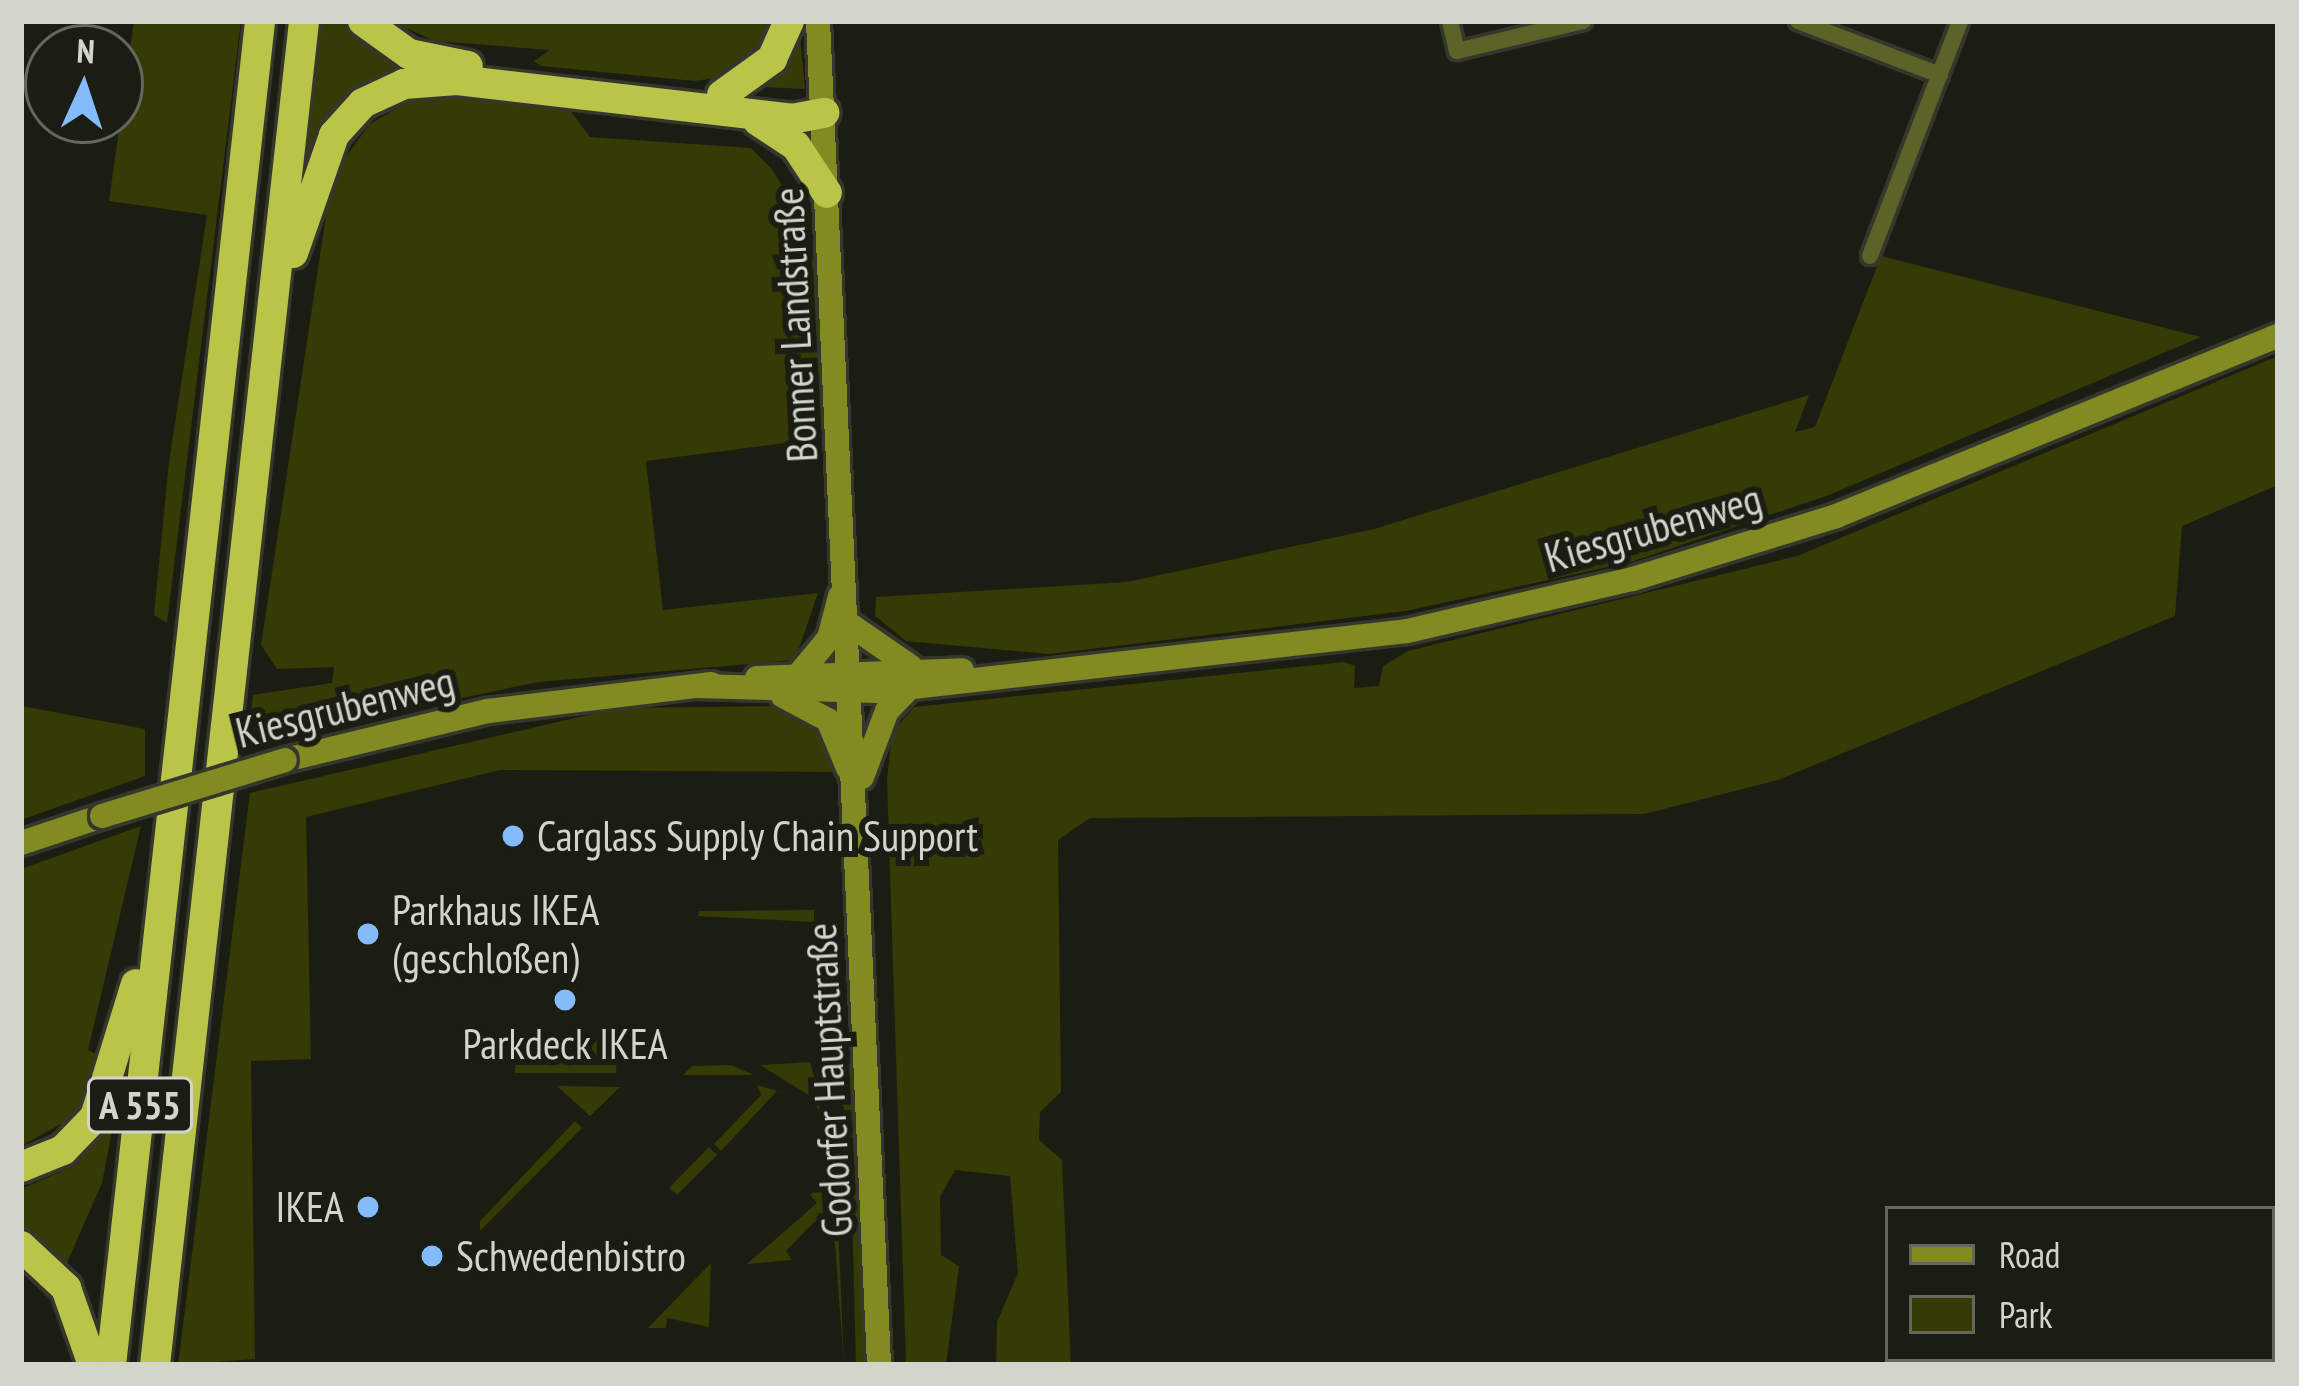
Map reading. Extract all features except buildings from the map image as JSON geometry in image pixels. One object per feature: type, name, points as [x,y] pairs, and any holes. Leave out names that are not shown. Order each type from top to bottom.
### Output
[{"type":"highway","name":"A 555","points":[[111,1365],[260,21]]},
{"type":"highway","name":"A 555","points":[[155,1365],[304,21]]},
{"type":"highway","points":[[363,21],[409,54],[451,64],[732,105],[796,146],[827,193]]},
{"type":"highway","points":[[732,105],[772,59],[789,21]]},
{"type":"highway","points":[[263,394],[312,184],[363,103],[457,80],[824,113]]},
{"type":"highway","points":[[21,1167],[63,1150],[106,1095],[169,844]]},
{"type":"highway","points":[[21,1246],[66,1288],[93,1365]]},
{"type":"main road","name":"Bonner Landstraße","points":[[818,21],[852,681]]},
{"type":"main road","name":"Kiesgrubenweg","points":[[697,686],[768,691],[852,681],[1018,672],[1406,631],[1633,579],[1836,516],[2278,336]]},
{"type":"main road","points":[[801,672],[829,638],[845,574]]},
{"type":"main road","points":[[849,624],[910,678],[887,711],[856,791]]},
{"type":"main road","name":"Kiesgrubenweg","points":[[21,843],[285,760],[488,711],[801,672],[852,681]]},
{"type":"main road","name":"Godorfer Hauptstraße","points":[[852,681],[879,1365]]},
{"type":"main road","name":"Godorfer Hauptstraße","points":[[768,691],[828,720],[856,791]]},
{"type":"street","points":[[1450,21],[1456,51],[1583,21]]},
{"type":"street","points":[[1798,21],[1940,75]]},
{"type":"street","points":[[1870,256],[1960,21]]},
{"type":"green space","points":[[241,21],[167,623],[154,615],[169,462],[207,215],[109,201],[117,144],[144,144],[144,24],[134,24]]},
{"type":"green space","points":[[319,21],[355,21],[423,67],[373,91],[297,217]]},
{"type":"green space","points":[[390,21],[783,21],[766,51],[729,76],[694,81],[541,66],[534,61],[550,50],[435,41]]},
{"type":"green space","points":[[800,37],[805,89],[763,87],[763,85]]},
{"type":"green space","points":[[451,94],[566,105],[590,137],[751,148],[772,169],[789,197],[790,230],[817,261],[823,438],[646,461],[663,610],[818,593],[795,660],[538,682],[267,739],[249,727],[253,695],[332,683],[334,667],[277,669],[261,645],[332,176],[369,125],[413,98]]},
{"type":"green space","points":[[1881,256],[2201,337],[1829,495],[1631,562],[1406,611],[1049,654],[906,641],[875,616],[876,597],[1127,582],[1374,529],[1809,395],[1795,432],[1815,427]]},
{"type":"green space","points":[[2278,356],[2278,485],[2182,526],[2175,616],[1778,780],[1644,814],[1090,818],[1058,840],[1061,1092],[1040,1112],[1039,1140],[1062,1160],[1071,1365],[996,1365],[997,1322],[1018,1273],[1010,1176],[955,1170],[940,1197],[941,1255],[959,1266],[946,1365],[906,1365],[887,780],[892,733],[914,707],[1344,662],[1355,666],[1354,688],[1379,686],[1383,666],[1408,651],[1797,556]]},
{"type":"green space","points":[[21,706],[145,729],[145,776],[21,820]]},
{"type":"green space","points":[[786,706],[817,719],[834,772],[500,770],[306,817],[311,1059],[251,1061],[255,1359],[178,1365],[250,793],[618,708]]},
{"type":"green space","points":[[141,826],[88,1050],[103,1058],[83,1112],[21,1146],[21,869]]},
{"type":"green space","points":[[814,910],[814,922],[698,916],[699,911]]},
{"type":"green space","points":[[617,1041],[616,1073],[515,1073],[516,1042]]},
{"type":"green space","points":[[843,1061],[855,1066],[868,1365],[856,1365],[850,1127],[832,1071]]},
{"type":"green space","points":[[810,1062],[835,1151],[844,1365],[826,1124],[810,1096],[760,1065]]},
{"type":"green space","points":[[731,1065],[754,1075],[683,1075],[692,1066]]},
{"type":"green space","points":[[757,1085],[792,1095],[777,1091],[721,1151],[714,1144],[761,1095]]},
{"type":"green space","points":[[557,1086],[620,1087],[590,1116]]},
{"type":"green space","points":[[118,1100],[102,1183],[66,1265],[21,1232],[21,1189],[76,1165]]},
{"type":"green space","points":[[575,1121],[582,1128],[480,1231],[480,1221]]},
{"type":"green space","points":[[709,1147],[717,1155],[677,1195],[669,1188]]},
{"type":"green space","points":[[821,1185],[824,1226],[814,1222],[786,1251],[792,1260],[747,1264],[817,1203],[810,1195]]},
{"type":"green space","points":[[711,1263],[709,1327],[667,1318],[666,1328],[648,1328]]},
{"type":"place","name":"Carglass Supply Chain Support","points":[[513,836]]},
{"type":"place","name":"Parkhaus IKEA (geschloßen)","points":[[368,934]]},
{"type":"place","name":"Parkdeck IKEA","points":[[565,1000]]},
{"type":"place","name":"IKEA","points":[[368,1207]]},
{"type":"place","name":"Schwedenbistro","points":[[432,1256]]}]
